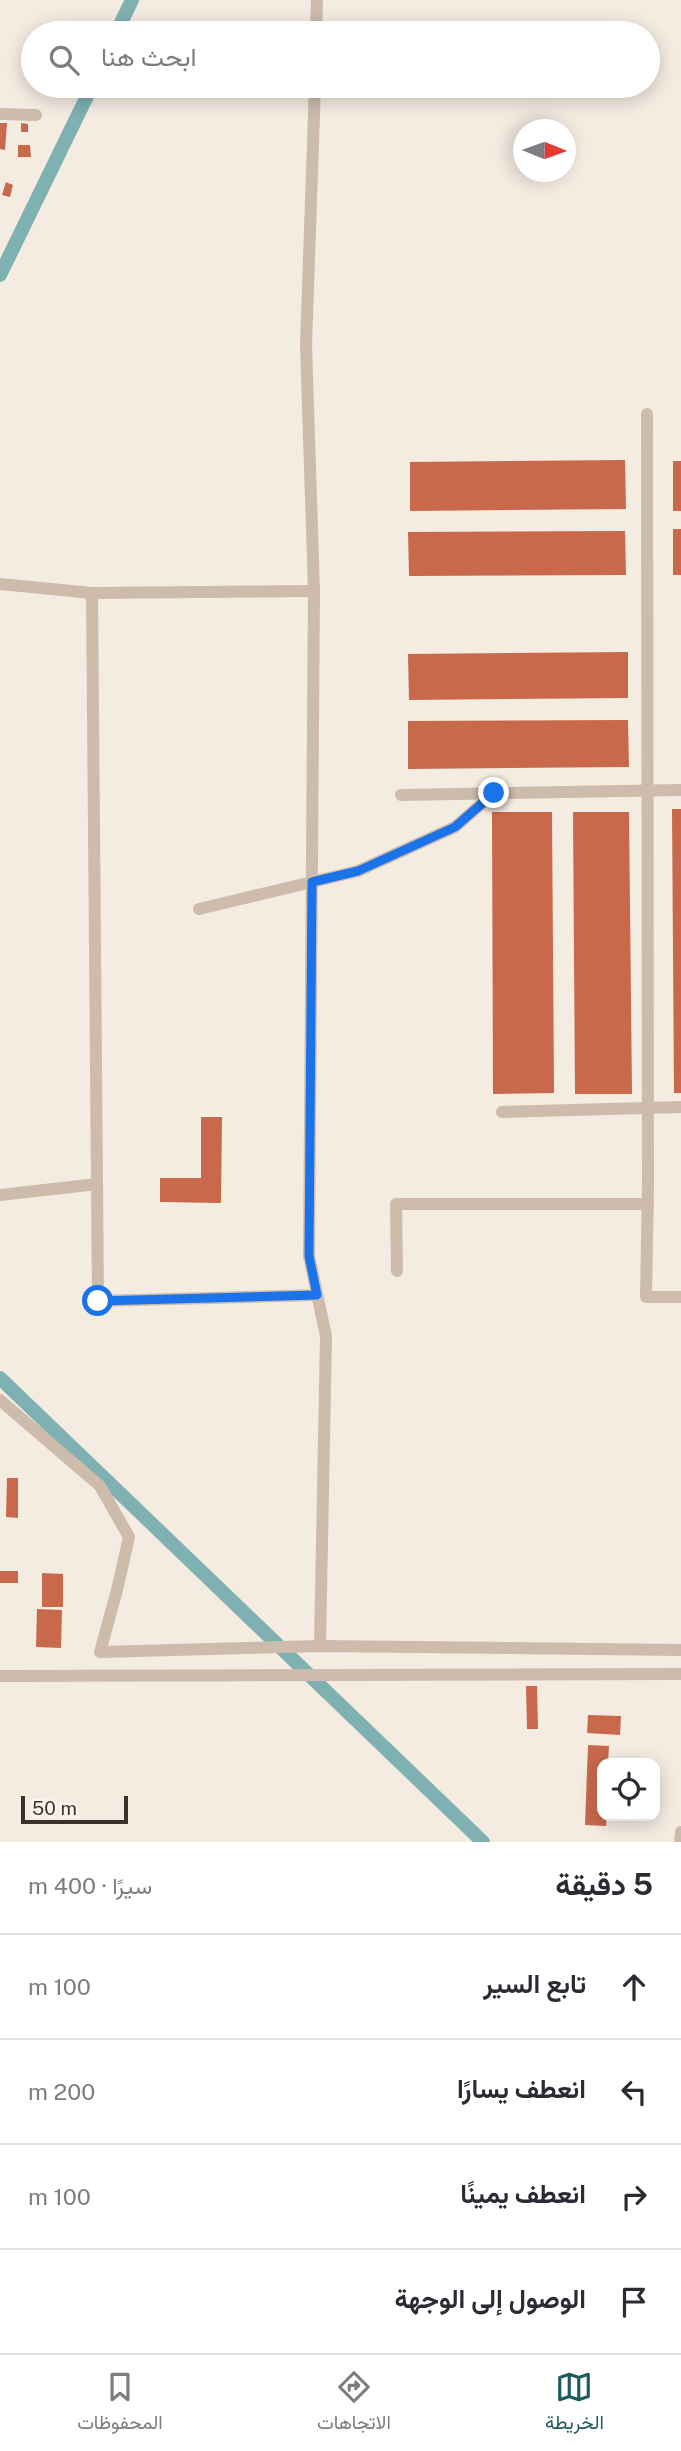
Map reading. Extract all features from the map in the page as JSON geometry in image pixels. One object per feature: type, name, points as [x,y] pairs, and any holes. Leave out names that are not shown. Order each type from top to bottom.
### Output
[{"type":"street","points":[[316,21],[317,0]]},
{"type":"street","points":[[315,98],[306,345],[314,591],[309,1256],[326,1336],[320,1646]]},
{"type":"street","points":[[0,114],[36,115]]},
{"type":"street","points":[[647,414],[646,1297],[681,1297]]},
{"type":"street","points":[[0,584],[92,593],[314,591]]},
{"type":"street","points":[[92,593],[98,1301],[317,1295]]},
{"type":"street","points":[[401,795],[681,790]]},
{"type":"street","points":[[199,909],[358,871],[455,827],[494,793]]},
{"type":"street","points":[[502,1112],[681,1107]]},
{"type":"street","points":[[0,1195],[97,1184]]},
{"type":"street","points":[[397,1271],[396,1204],[648,1204]]},
{"type":"street","points":[[0,1400],[100,1486],[128,1537],[100,1652],[320,1646],[681,1650]]},
{"type":"street","points":[[0,1676],[681,1674]]},
{"type":"street","points":[[680,1842],[681,1832]]},
{"type":"building","points":[[0,123],[7,123],[5,150],[0,149]]},
{"type":"building","points":[[21,123],[28,124],[28,132],[21,132]]},
{"type":"building","points":[[18,145],[30,145],[31,157],[18,157]]},
{"type":"building","points":[[6,182],[13,185],[10,197],[2,195]]},
{"type":"building","points":[[625,460],[626,509],[410,511],[410,462]]},
{"type":"building","points":[[673,461],[681,461],[681,511],[673,511]]},
{"type":"building","points":[[673,529],[681,529],[681,575],[673,575]]},
{"type":"building","points":[[625,531],[626,575],[409,576],[408,532]]},
{"type":"building","points":[[628,652],[628,698],[409,700],[408,654]]},
{"type":"building","points":[[628,720],[629,767],[408,769],[408,721]]},
{"type":"building","points":[[672,809],[681,809],[681,1093],[674,1093]]},
{"type":"building","points":[[492,812],[552,812],[554,1093],[493,1094]]},
{"type":"building","points":[[573,812],[629,812],[632,1094],[575,1094]]},
{"type":"building","points":[[201,1117],[222,1117],[221,1203],[160,1202],[160,1178],[201,1178]]},
{"type":"building","points":[[7,1478],[18,1478],[18,1518],[6,1517]]},
{"type":"building","points":[[0,1571],[18,1571],[18,1583],[0,1583]]},
{"type":"building","points":[[42,1573],[63,1574],[63,1607],[42,1607]]},
{"type":"building","points":[[37,1609],[62,1610],[61,1648],[36,1647]]},
{"type":"building","points":[[526,1686],[537,1686],[538,1729],[527,1729]]},
{"type":"building","points":[[588,1715],[621,1716],[620,1735],[587,1733]]},
{"type":"building","points":[[588,1745],[609,1746],[608,1758],[597,1758],[597,1821],[606,1821],[606,1826],[585,1825]]},
{"type":"waterway","points":[[122,21],[132,0]]},
{"type":"waterway","points":[[0,275],[86,98]]},
{"type":"waterway","points":[[0,1378],[483,1842]]},
{"type":"route","points":[[98,1301],[317,1295],[309,1256],[312,882],[358,871],[455,827],[494,793]]}]
